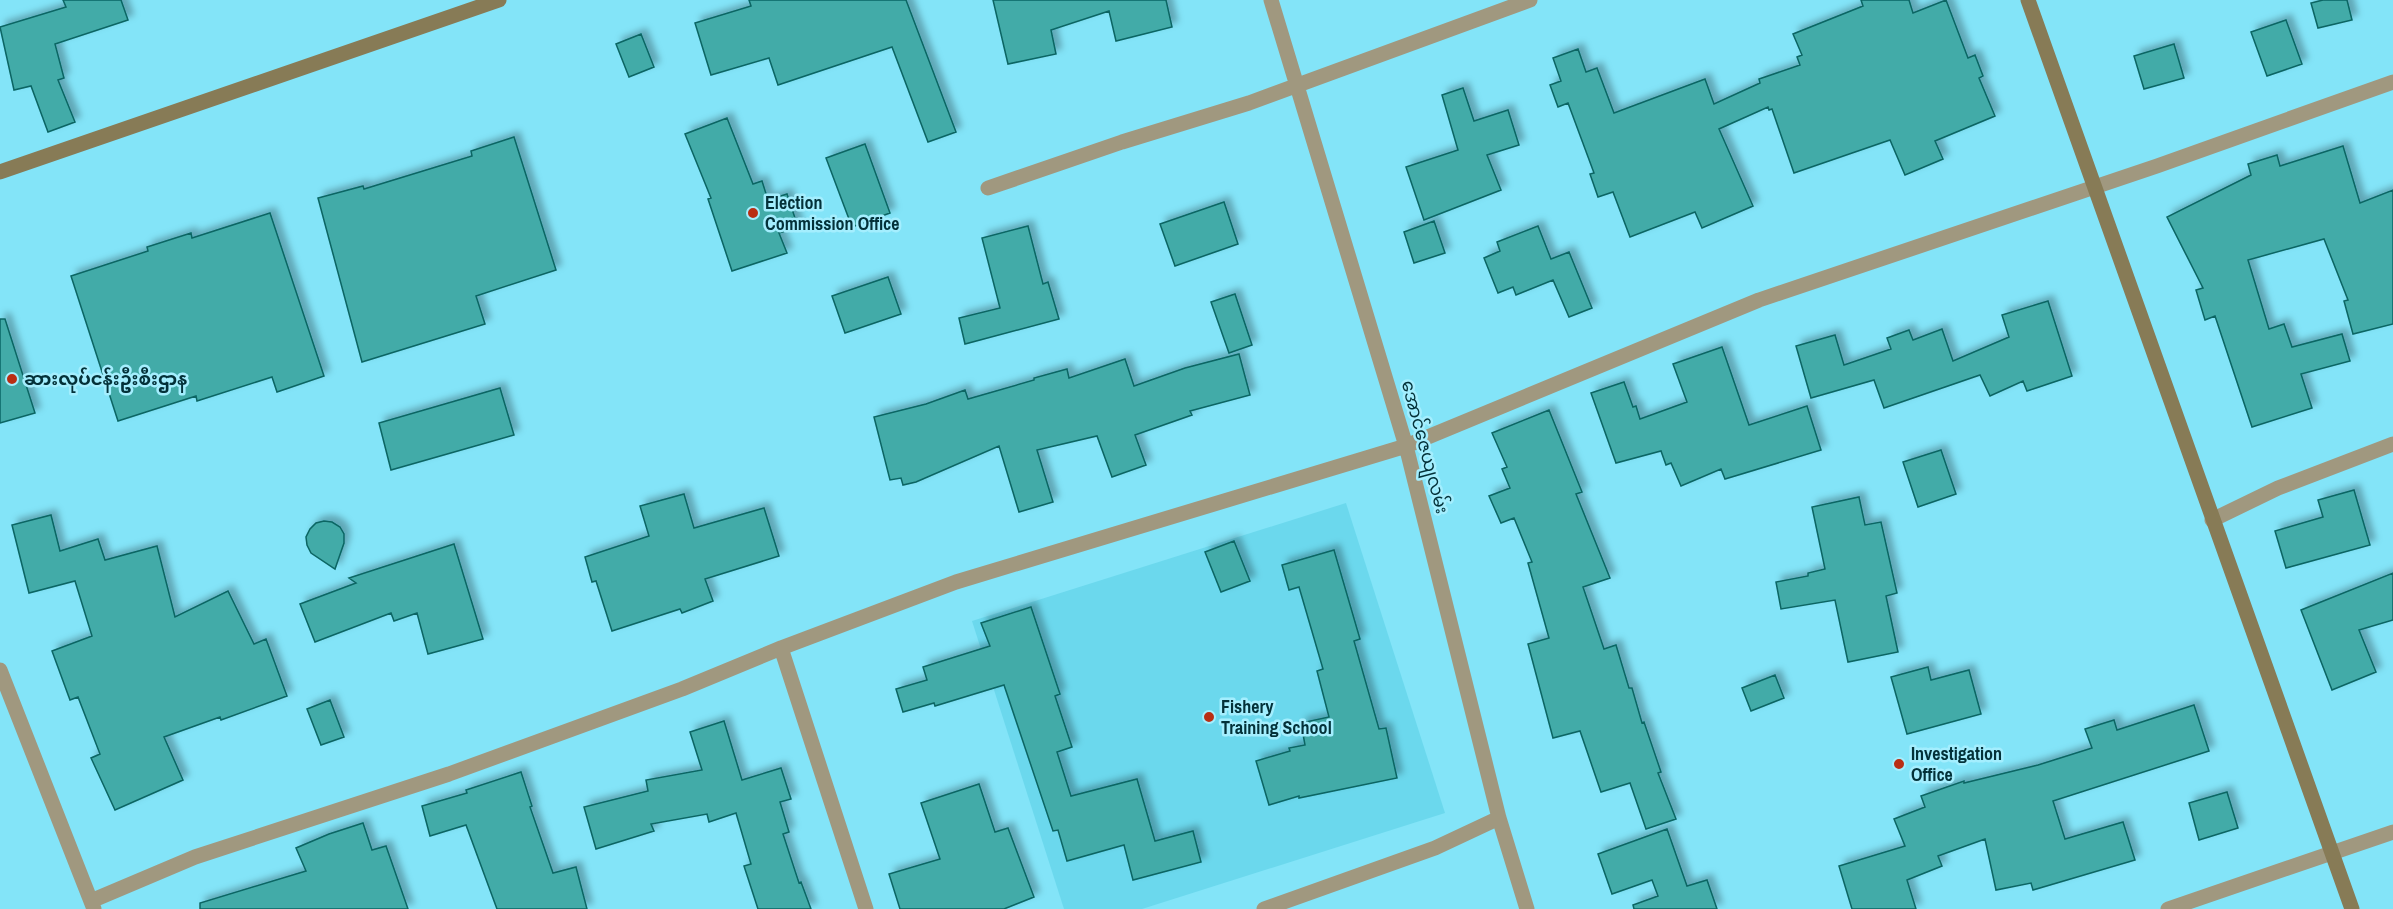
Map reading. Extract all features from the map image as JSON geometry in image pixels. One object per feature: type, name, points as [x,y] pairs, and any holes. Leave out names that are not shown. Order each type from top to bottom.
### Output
[{"type":"street","points":[[0,172],[499,0]]},
{"type":"street","name":"အောင်ဇေယျလမ်း","points":[[1271,0],[1406,446],[1499,818],[1527,909]]},
{"type":"street","points":[[988,188],[1122,142],[1249,103],[1530,0]]},
{"type":"street","points":[[2028,0],[2352,909]]},
{"type":"street","points":[[0,669],[93,905],[195,857],[449,774],[682,689],[781,648],[956,582],[1406,446],[1759,300],[2096,187],[2393,82]]},
{"type":"street","points":[[2212,520],[2278,488],[2393,444]]},
{"type":"street","points":[[781,648],[866,909]]},
{"type":"street","points":[[1264,909],[1435,848],[1499,818]]},
{"type":"street","points":[[2168,909],[2393,832]]},
{"type":"shaded area","name":"Fishery Training School","points":[[1346,503],[1445,813],[1142,909],[1064,909],[972,621]]},
{"type":"building","points":[[63,0],[121,0],[128,20],[55,44],[64,78],[58,80],[75,122],[48,132],[31,86],[14,90],[0,27],[66,7]]},
{"type":"building","points":[[749,0],[906,0],[956,132],[928,142],[892,47],[778,85],[769,58],[711,75],[695,23],[751,6]]},
{"type":"building","points":[[993,0],[1166,0],[1172,27],[1116,41],[1109,11],[1051,30],[1056,54],[1008,64]]},
{"type":"building","points":[[1861,0],[1909,0],[1913,13],[1946,0],[1968,58],[1975,55],[1983,76],[1979,78],[1995,116],[1935,141],[1943,159],[1905,175],[1890,140],[1794,173],[1772,109],[1769,110],[1768,107],[1719,129],[1753,206],[1702,228],[1695,212],[1630,237],[1613,192],[1598,197],[1590,174],[1594,173],[1568,103],[1558,107],[1550,85],[1561,81],[1553,58],[1578,49],[1586,72],[1597,68],[1614,113],[1705,79],[1714,104],[1760,83],[1759,79],[1800,65],[1797,57],[1802,55],[1793,34],[1863,6]]},
{"type":"building","points":[[2323,0],[2347,0],[2352,20],[2318,28],[2311,3]]},
{"type":"building","points":[[2286,20],[2302,64],[2267,76],[2251,32]]},
{"type":"building","points":[[641,34],[654,67],[629,77],[616,44]]},
{"type":"building","points":[[2174,44],[2184,78],[2144,89],[2134,56]]},
{"type":"building","points":[[1463,88],[1474,121],[1508,110],[1519,145],[1487,155],[1501,190],[1424,220],[1406,167],[1458,150],[1442,95]]},
{"type":"building","name":"Election Commission Office","points":[[727,118],[753,184],[762,181],[768,200],[787,194],[798,227],[779,233],[787,253],[732,271],[708,199],[711,198],[685,134]]},
{"type":"building","points":[[514,137],[556,270],[476,296],[485,324],[362,362],[318,198],[363,186],[364,189],[472,156],[471,151]]},
{"type":"building","points":[[865,144],[890,213],[852,227],[826,158]]},
{"type":"building","points":[[2343,146],[2360,203],[2393,190],[2393,324],[2353,334],[2344,301],[2348,300],[2324,239],[2248,260],[2269,329],[2284,324],[2292,347],[2342,334],[2350,361],[2301,374],[2312,408],[2252,427],[2215,316],[2205,320],[2196,290],[2203,288],[2167,217],[2251,175],[2248,164],[2277,155],[2280,166]]},
{"type":"building","points":[[1224,202],[1238,244],[1175,266],[1160,224]]},
{"type":"building","points":[[270,213],[324,376],[277,392],[272,377],[197,401],[196,396],[118,421],[71,276],[148,251],[147,247],[191,233],[192,238]]},
{"type":"building","points":[[1434,221],[1445,253],[1414,263],[1404,232]]},
{"type":"building","points":[[1028,226],[1043,284],[1048,282],[1059,319],[965,344],[959,318],[1000,308],[982,238]]},
{"type":"building","points":[[1538,226],[1551,259],[1569,252],[1592,308],[1569,317],[1553,280],[1516,295],[1513,287],[1498,293],[1484,258],[1500,251],[1497,242]]},
{"type":"building","points":[[888,277],[901,314],[845,333],[832,296]]},
{"type":"building","points":[[1235,294],[1252,345],[1229,353],[1211,302]]},
{"type":"building","points":[[2048,301],[2072,376],[2027,391],[2023,381],[1990,396],[1980,375],[1884,408],[1874,380],[1811,398],[1796,346],[1835,335],[1844,365],[1891,349],[1887,338],[1909,330],[1913,340],[1942,329],[1953,361],[2009,337],[2002,315]]},
{"type":"building","name":"ဆားလုပ်ငန်းဦးစီးဌာန","points":[[0,319],[5,319],[35,413],[0,423]]},
{"type":"building","points":[[1722,347],[1749,425],[1807,406],[1821,450],[1725,479],[1721,469],[1681,486],[1671,463],[1666,465],[1661,451],[1616,463],[1591,393],[1624,382],[1640,419],[1687,402],[1673,364]]},
{"type":"building","points":[[1239,354],[1250,395],[1190,411],[1192,415],[1135,435],[1146,465],[1112,477],[1097,436],[1037,450],[1053,502],[1019,512],[999,446],[916,482],[903,485],[901,478],[890,480],[874,417],[926,404],[965,390],[968,399],[1067,369],[1069,378],[1125,359],[1134,386],[1185,368]]},
{"type":"building","points":[[500,388],[514,435],[391,470],[379,423]]},
{"type":"building","points":[[1549,410],[1582,492],[1576,494],[1610,578],[1583,587],[1604,649],[1616,645],[1629,688],[1632,688],[1642,723],[1644,722],[1661,772],[1658,773],[1676,819],[1646,829],[1630,783],[1601,792],[1580,731],[1553,738],[1528,644],[1549,638],[1528,563],[1532,562],[1514,518],[1501,523],[1489,496],[1510,488],[1502,469],[1507,467],[1492,433]]},
{"type":"building","points":[[1941,450],[1956,494],[1918,507],[1903,462]]},
{"type":"building","points":[[2354,490],[2370,545],[2286,568],[2275,531],[2323,517],[2318,500]]},
{"type":"building","points":[[684,494],[694,528],[764,508],[779,556],[705,579],[713,601],[682,613],[680,609],[612,631],[596,581],[592,582],[585,557],[649,536],[640,506]]},
{"type":"building","points":[[1859,497],[1865,525],[1881,522],[1897,593],[1886,596],[1898,652],[1848,662],[1835,600],[1781,609],[1776,582],[1808,576],[1808,573],[1825,569],[1812,507]]},
{"type":"building","points":[[51,515],[60,551],[98,539],[105,560],[157,546],[175,617],[228,591],[254,644],[266,639],[287,696],[221,720],[220,717],[164,737],[183,780],[115,810],[91,758],[100,754],[78,697],[70,700],[52,651],[92,636],[75,581],[29,593],[12,525]]},
{"type":"building","points":[[332,522],[340,527],[344,534],[344,543],[335,569],[311,553],[307,545],[306,537],[310,529],[316,523]]},
{"type":"building","points":[[1234,541],[1250,581],[1221,592],[1205,552]]},
{"type":"building","points":[[454,544],[483,639],[428,654],[417,613],[394,621],[391,613],[315,642],[300,604],[356,583],[349,578]]},
{"type":"building","points":[[1334,550],[1360,639],[1354,641],[1379,729],[1386,728],[1397,778],[1299,798],[1299,796],[1269,805],[1256,761],[1290,751],[1289,748],[1305,745],[1301,723],[1329,717],[1317,671],[1323,669],[1299,587],[1289,590],[1282,565]]},
{"type":"building","points":[[2393,573],[2393,620],[2359,630],[2376,672],[2332,690],[2301,610]]},
{"type":"building","points":[[1031,607],[1060,694],[1055,696],[1072,747],[1057,752],[1071,796],[1137,779],[1155,841],[1193,831],[1201,862],[1133,880],[1124,845],[1067,861],[1058,830],[1053,831],[1004,685],[935,706],[934,703],[903,712],[896,689],[927,680],[923,667],[990,646],[981,623]]},
{"type":"building","points":[[1928,667],[1931,680],[1969,670],[1981,714],[1907,734],[1891,677]]},
{"type":"building","points":[[1775,675],[1784,698],[1751,711],[1742,688]]},
{"type":"building","points":[[330,700],[344,737],[321,745],[307,709]]},
{"type":"building","points":[[2194,705],[2209,751],[2053,801],[2065,839],[2123,822],[2135,860],[2033,890],[2031,883],[1996,890],[1985,839],[1938,856],[1942,866],[1907,880],[1916,909],[1852,909],[1839,866],[1905,846],[1894,819],[1925,807],[1921,796],[1964,781],[1964,783],[2038,765],[2092,748],[2085,729],[2114,720],[2117,730]]},
{"type":"building","points":[[724,721],[742,780],[781,768],[791,799],[780,802],[789,832],[783,834],[799,883],[801,882],[811,909],[758,909],[744,866],[751,864],[736,813],[709,822],[707,814],[651,824],[654,831],[596,849],[584,807],[648,791],[646,780],[702,770],[690,732]]},
{"type":"building","points":[[521,772],[532,806],[530,807],[553,873],[576,867],[587,909],[497,909],[466,825],[430,836],[422,806],[467,793],[466,790]]},
{"type":"building","points":[[979,784],[995,832],[1008,828],[1034,897],[1004,909],[900,909],[889,874],[940,859],[921,803]]},
{"type":"building","points":[[2227,792],[2238,828],[2199,840],[2189,803]]},
{"type":"building","points":[[363,823],[372,850],[386,846],[408,909],[200,909],[200,903],[306,871],[296,848]]},
{"type":"building","points":[[1667,829],[1687,886],[1707,880],[1717,909],[1634,909],[1633,905],[1658,896],[1652,880],[1612,894],[1598,854]]},
{"type":"place","name":"Election Commission Office","points":[[753,213]]},
{"type":"place","name":"ဆားလုပ်ငန်းဦးစီးဌာန","points":[[12,379]]},
{"type":"place","name":"Fishery Training School","points":[[1209,717]]},
{"type":"place","name":"Investigation Office","points":[[1899,764]]}]
